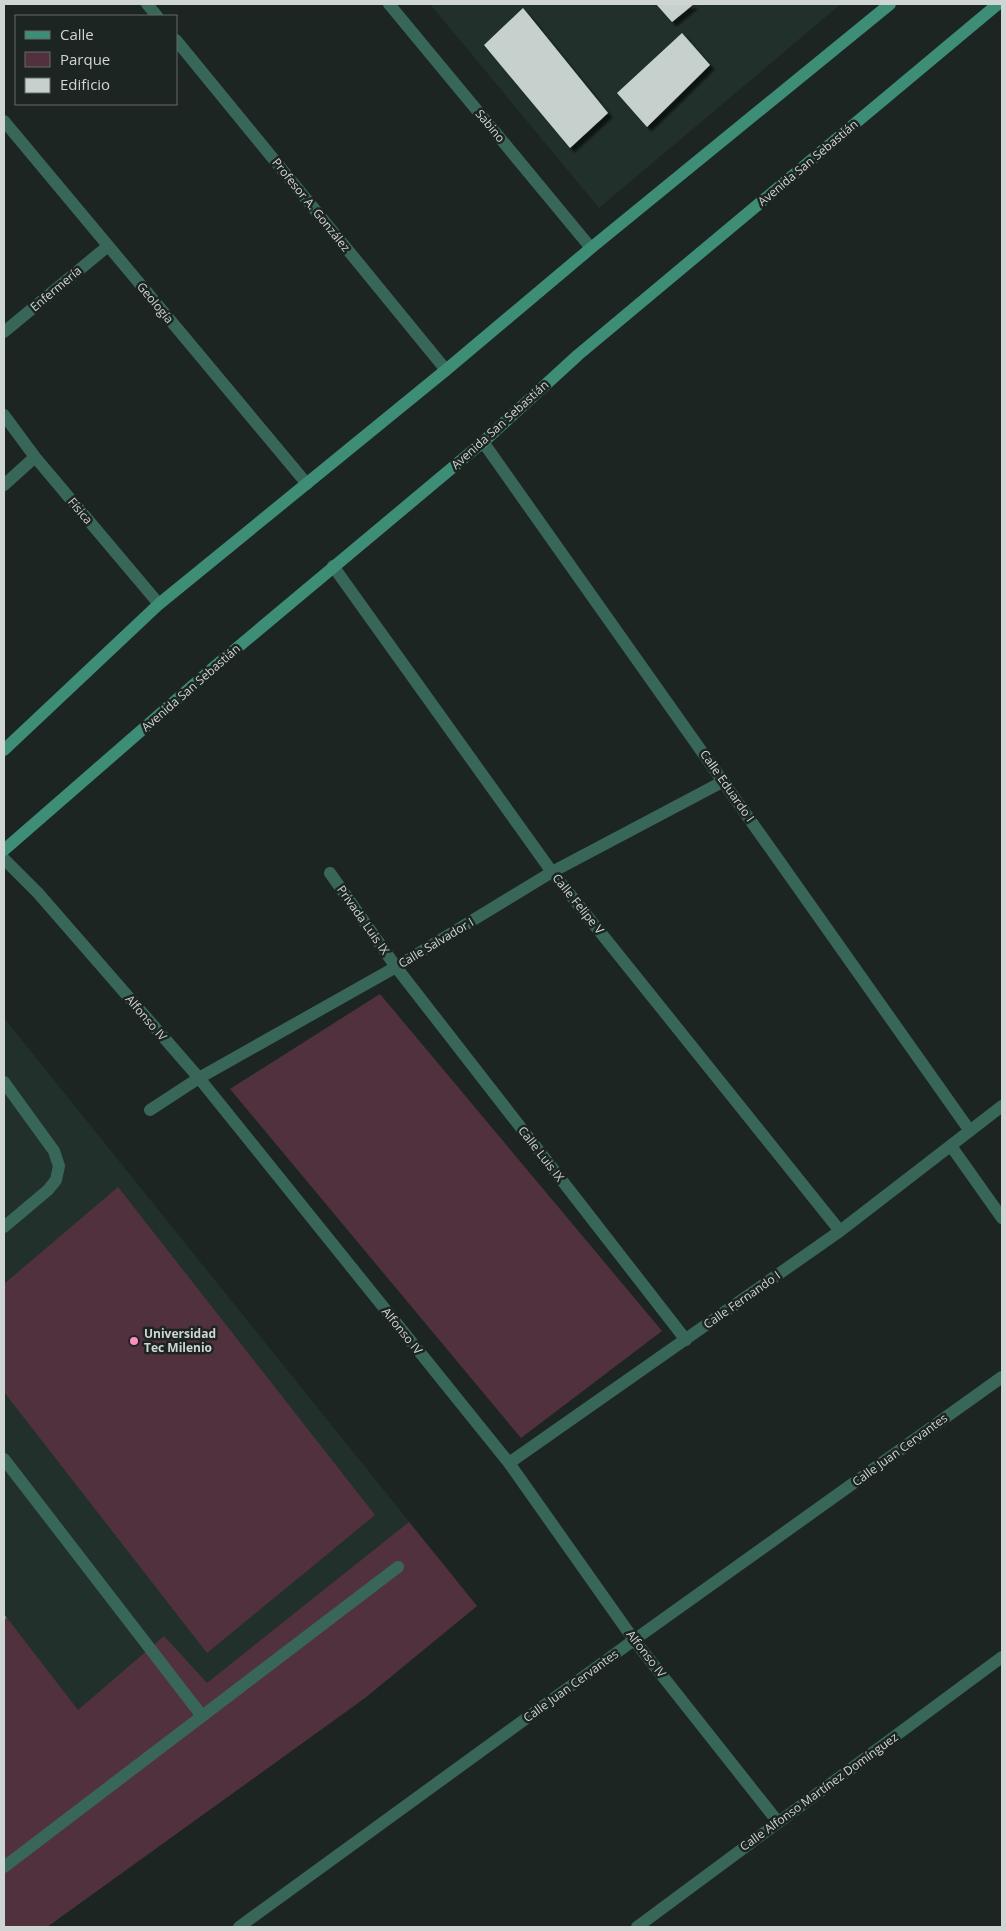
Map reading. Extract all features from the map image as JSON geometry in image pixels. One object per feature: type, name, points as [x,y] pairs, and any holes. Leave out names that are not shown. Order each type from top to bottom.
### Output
[{"type":"main road","points":[[4,750],[159,604],[890,4]]},
{"type":"main road","name":"Avenida San Sebastián","points":[[4,850],[333,566],[483,442],[578,355],[998,4]]},
{"type":"street","points":[[147,4],[156,15]]},
{"type":"street","name":"Sabino","points":[[389,4],[591,248]]},
{"type":"street","name":"Profesor A. González","points":[[178,42],[446,370]]},
{"type":"street","name":"Geología","points":[[4,121],[307,484]]},
{"type":"street","name":"Enfermería","points":[[4,332],[108,246]]},
{"type":"street","name":"Física","points":[[4,415],[35,457],[159,604]]},
{"type":"street","name":"Calle Eduardo I","points":[[483,442],[970,1131]]},
{"type":"street","points":[[4,486],[35,457]]},
{"type":"street","name":"Calle Felipe V","points":[[333,566],[552,872],[840,1230]]},
{"type":"street","name":"Calle Salvador I","points":[[150,1110],[199,1078],[396,967],[552,872],[724,781]]},
{"type":"street","name":"Alfonso IV","points":[[4,858],[38,893],[199,1078],[509,1463],[634,1640],[778,1822]]},
{"type":"street","name":"Privada Luis IX","points":[[330,873],[396,967]]},
{"type":"street","name":"Calle Luis IX","points":[[396,967],[686,1340]]},
{"type":"street","points":[[4,1082],[54,1151],[59,1166],[56,1180],[48,1190],[4,1226]]},
{"type":"street","name":"Calle Fernando I","points":[[509,1463],[840,1230],[1002,1106]]},
{"type":"street","points":[[951,1146],[1002,1218]]},
{"type":"street","name":"Calle Juan Cervantes","points":[[239,1927],[634,1640],[1002,1377]]},
{"type":"street","points":[[4,1459],[202,1716]]},
{"type":"street","points":[[4,1867],[398,1567]]},
{"type":"street","name":"Calle Alfonso Martínez Domínguez","points":[[637,1927],[1002,1657]]},
{"type":"shaded area","points":[[430,4],[841,4],[599,208]]},
{"type":"shaded area","name":"Universidad Tec Milenio","points":[[4,1018],[477,1606],[365,1698],[47,1927],[4,1927]]},
{"type":"green space","points":[[380,994],[662,1331],[521,1438],[230,1089]]},
{"type":"green space","points":[[118,1187],[375,1515],[207,1653],[4,1392],[4,1284]]},
{"type":"green space","points":[[409,1522],[477,1606],[365,1698],[47,1927],[4,1927],[4,1614],[78,1710],[164,1636],[207,1683]]},
{"type":"building","points":[[656,4],[694,4],[672,22]]},
{"type":"building","points":[[523,8],[608,113],[570,148],[484,45]]},
{"type":"building","points":[[682,33],[710,65],[647,127],[617,93]]},
{"type":"place","name":"Universidad Tec Milenio","points":[[134,1341]]}]
